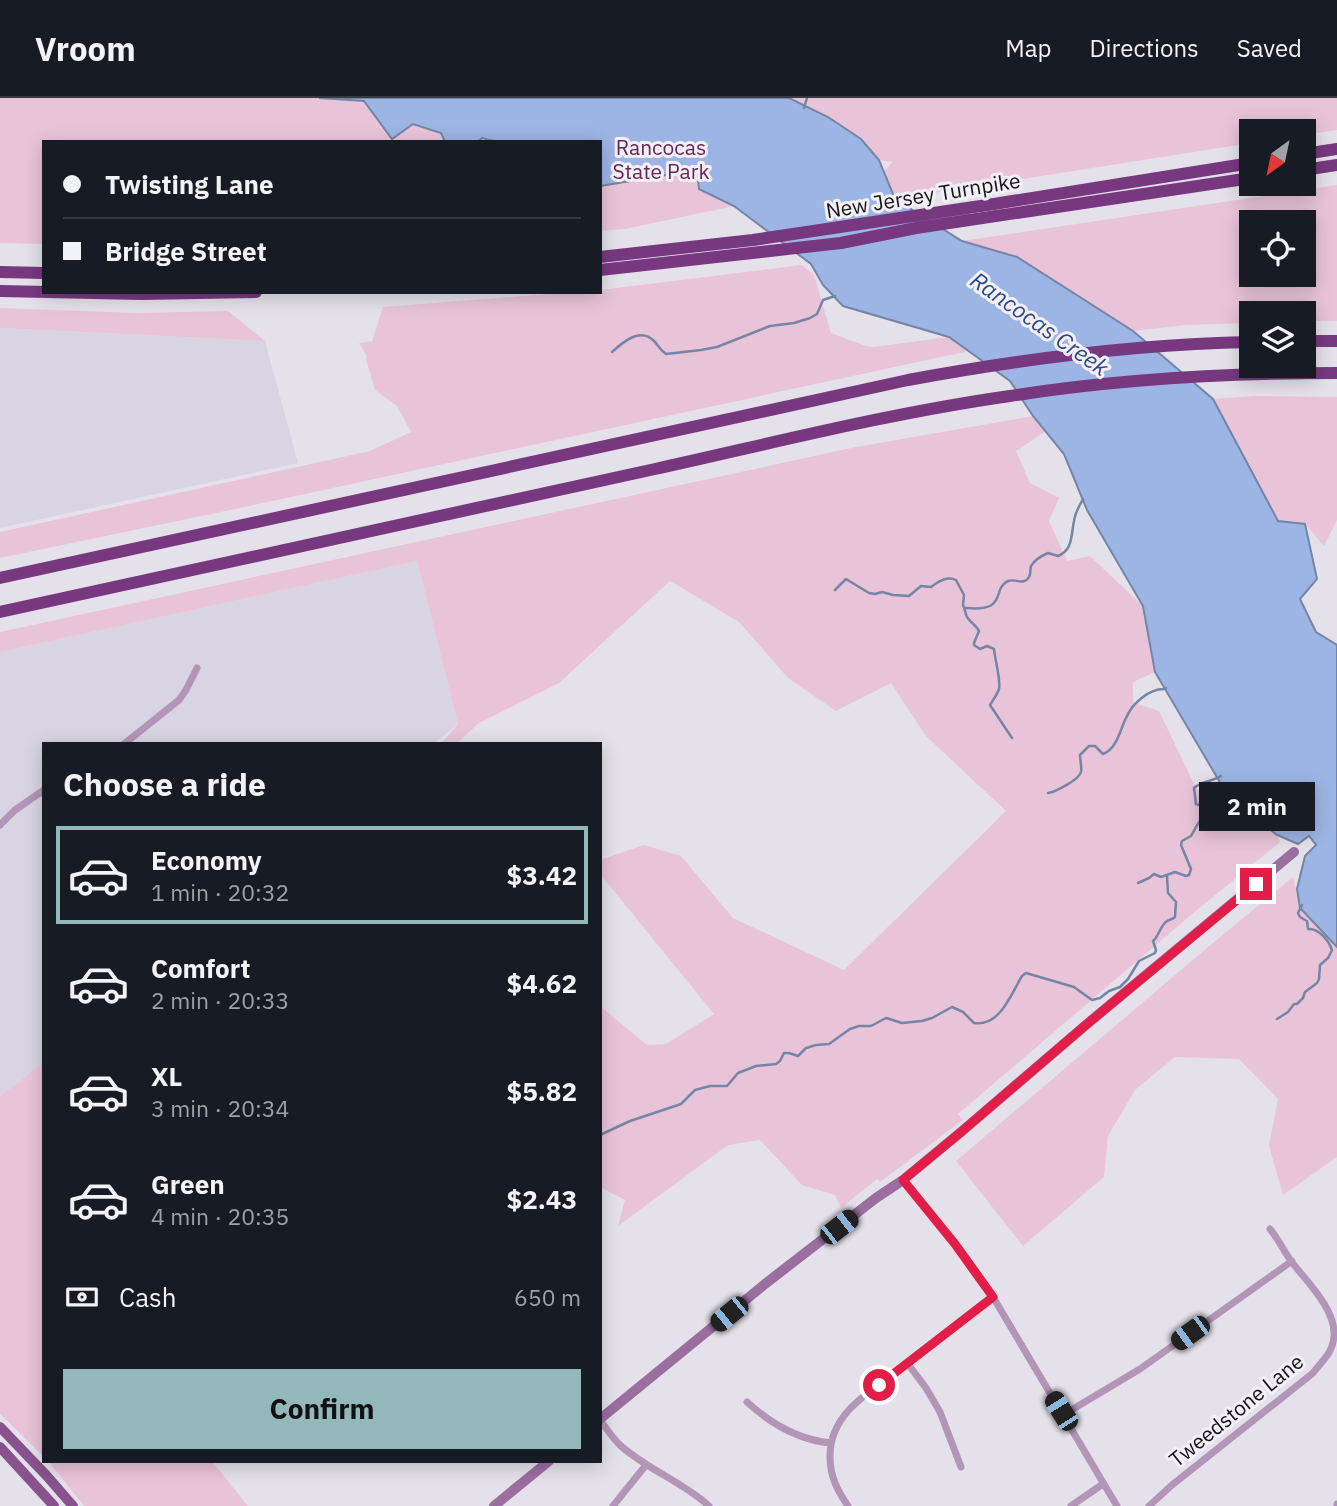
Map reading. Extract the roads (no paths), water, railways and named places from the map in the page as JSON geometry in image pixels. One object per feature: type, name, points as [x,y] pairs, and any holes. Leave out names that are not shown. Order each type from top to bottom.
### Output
[{"type":"highway","points":[[1316,152],[1337,149]]},
{"type":"highway","name":"New Jersey Turnpike","points":[[602,257],[752,240],[1239,165]]},
{"type":"highway","points":[[1316,168],[1337,165]]},
{"type":"highway","name":"New Jersey Turnpike","points":[[602,270],[841,243],[1009,213],[1239,180]]},
{"type":"highway","points":[[0,272],[42,274]]},
{"type":"highway","points":[[0,291],[42,292]]},
{"type":"highway","points":[[1316,341],[1337,341]]},
{"type":"highway","points":[[0,578],[908,380],[1088,354],[1161,346],[1239,343]]},
{"type":"highway","points":[[0,612],[975,401],[1094,385],[1201,376],[1337,373]]},
{"type":"main road","points":[[602,1418],[765,1284],[903,1180],[1294,852]]},
{"type":"main road","points":[[0,1427],[73,1506]]},
{"type":"main road","points":[[0,1447],[54,1506]]},
{"type":"main road","points":[[494,1506],[547,1463]]},
{"type":"street","points":[[126,742],[178,699],[186,690],[197,668]]},
{"type":"street","points":[[0,825],[42,791]]},
{"type":"street","points":[[903,1180],[955,1244],[993,1297],[1117,1506]]},
{"type":"street","name":"Tweedstone Lane","points":[[1149,1506],[1313,1373],[1325,1360],[1333,1344],[1333,1326],[1320,1298],[1270,1228]]},
{"type":"street","points":[[1063,1415],[1140,1369],[1292,1261]]},
{"type":"street","points":[[848,1506],[833,1479],[830,1458],[834,1430],[840,1420],[854,1405],[993,1297]]},
{"type":"street","points":[[908,1364],[940,1412],[961,1467]]},
{"type":"street","points":[[747,1402],[790,1433],[813,1441],[831,1443]]},
{"type":"street","points":[[602,1423],[629,1453],[687,1488],[709,1506]]},
{"type":"street","points":[[613,1506],[646,1465]]},
{"type":"street","points":[[1071,1506],[1103,1484]]},
{"type":"water","name":"Rancocas Creek","points":[[319,98],[789,98],[828,117],[861,139],[879,160],[895,199],[962,241],[1017,257],[1133,331],[1213,399],[1278,521],[1305,524],[1317,579],[1300,599],[1316,632],[1337,645],[1337,947],[1300,908],[1297,889],[1305,856],[1316,845],[1309,836],[1298,844],[1277,835],[1228,796],[1155,672],[1143,606],[1087,510],[1064,454],[1033,416],[1010,381],[949,337],[843,306],[823,285],[811,264],[734,206],[699,189],[697,170],[602,186],[602,140],[444,140],[441,133],[413,124],[392,139],[364,101]]},
{"type":"waterway","points":[[804,108],[807,98]]},
{"type":"waterway","points":[[612,352],[632,337],[643,335],[654,341],[666,354],[717,347],[770,326],[810,318],[817,314],[823,300],[835,296]]},
{"type":"waterway","points":[[966,608],[988,607],[994,603],[1000,589],[1008,581],[1027,580],[1031,566],[1038,558],[1048,553],[1058,556],[1063,553],[1069,546],[1075,515],[1083,499]]},
{"type":"waterway","points":[[835,590],[846,579],[869,593],[909,596],[921,586],[931,587],[946,579],[956,580],[964,595],[963,605],[967,617],[979,631],[974,645],[980,649],[987,646],[994,649],[999,689],[990,705],[1012,738]]},
{"type":"waterway","points":[[1048,793],[1076,779],[1081,770],[1080,755],[1089,746],[1095,746],[1103,754],[1108,752],[1118,739],[1136,703],[1152,692],[1166,688]]},
{"type":"waterway","points":[[1138,883],[1154,874],[1161,877],[1175,872],[1189,875],[1191,869],[1181,845],[1182,841],[1191,836],[1199,822],[1220,827],[1225,823],[1217,812],[1196,804],[1194,788],[1221,776]]},
{"type":"waterway","points":[[602,1134],[630,1121],[681,1104],[695,1090],[710,1086],[727,1086],[738,1073],[756,1066],[776,1064],[784,1053],[798,1056],[806,1048],[829,1044],[850,1029],[871,1026],[886,1018],[902,1023],[922,1021],[952,1007],[963,1012],[974,1023],[991,1020],[1004,1008],[1026,973],[1074,987],[1092,1000],[1100,998],[1120,987],[1139,961],[1155,953],[1153,941],[1165,923],[1175,917],[1176,902],[1168,893],[1167,876]]},
{"type":"waterway","points":[[1277,1019],[1297,1004],[1305,992],[1317,983],[1320,965],[1332,950],[1322,935],[1308,929],[1307,921],[1298,913],[1302,905]]},
{"type":"park label","name":"Rancocas State Park","points":[[661,159]]}]
